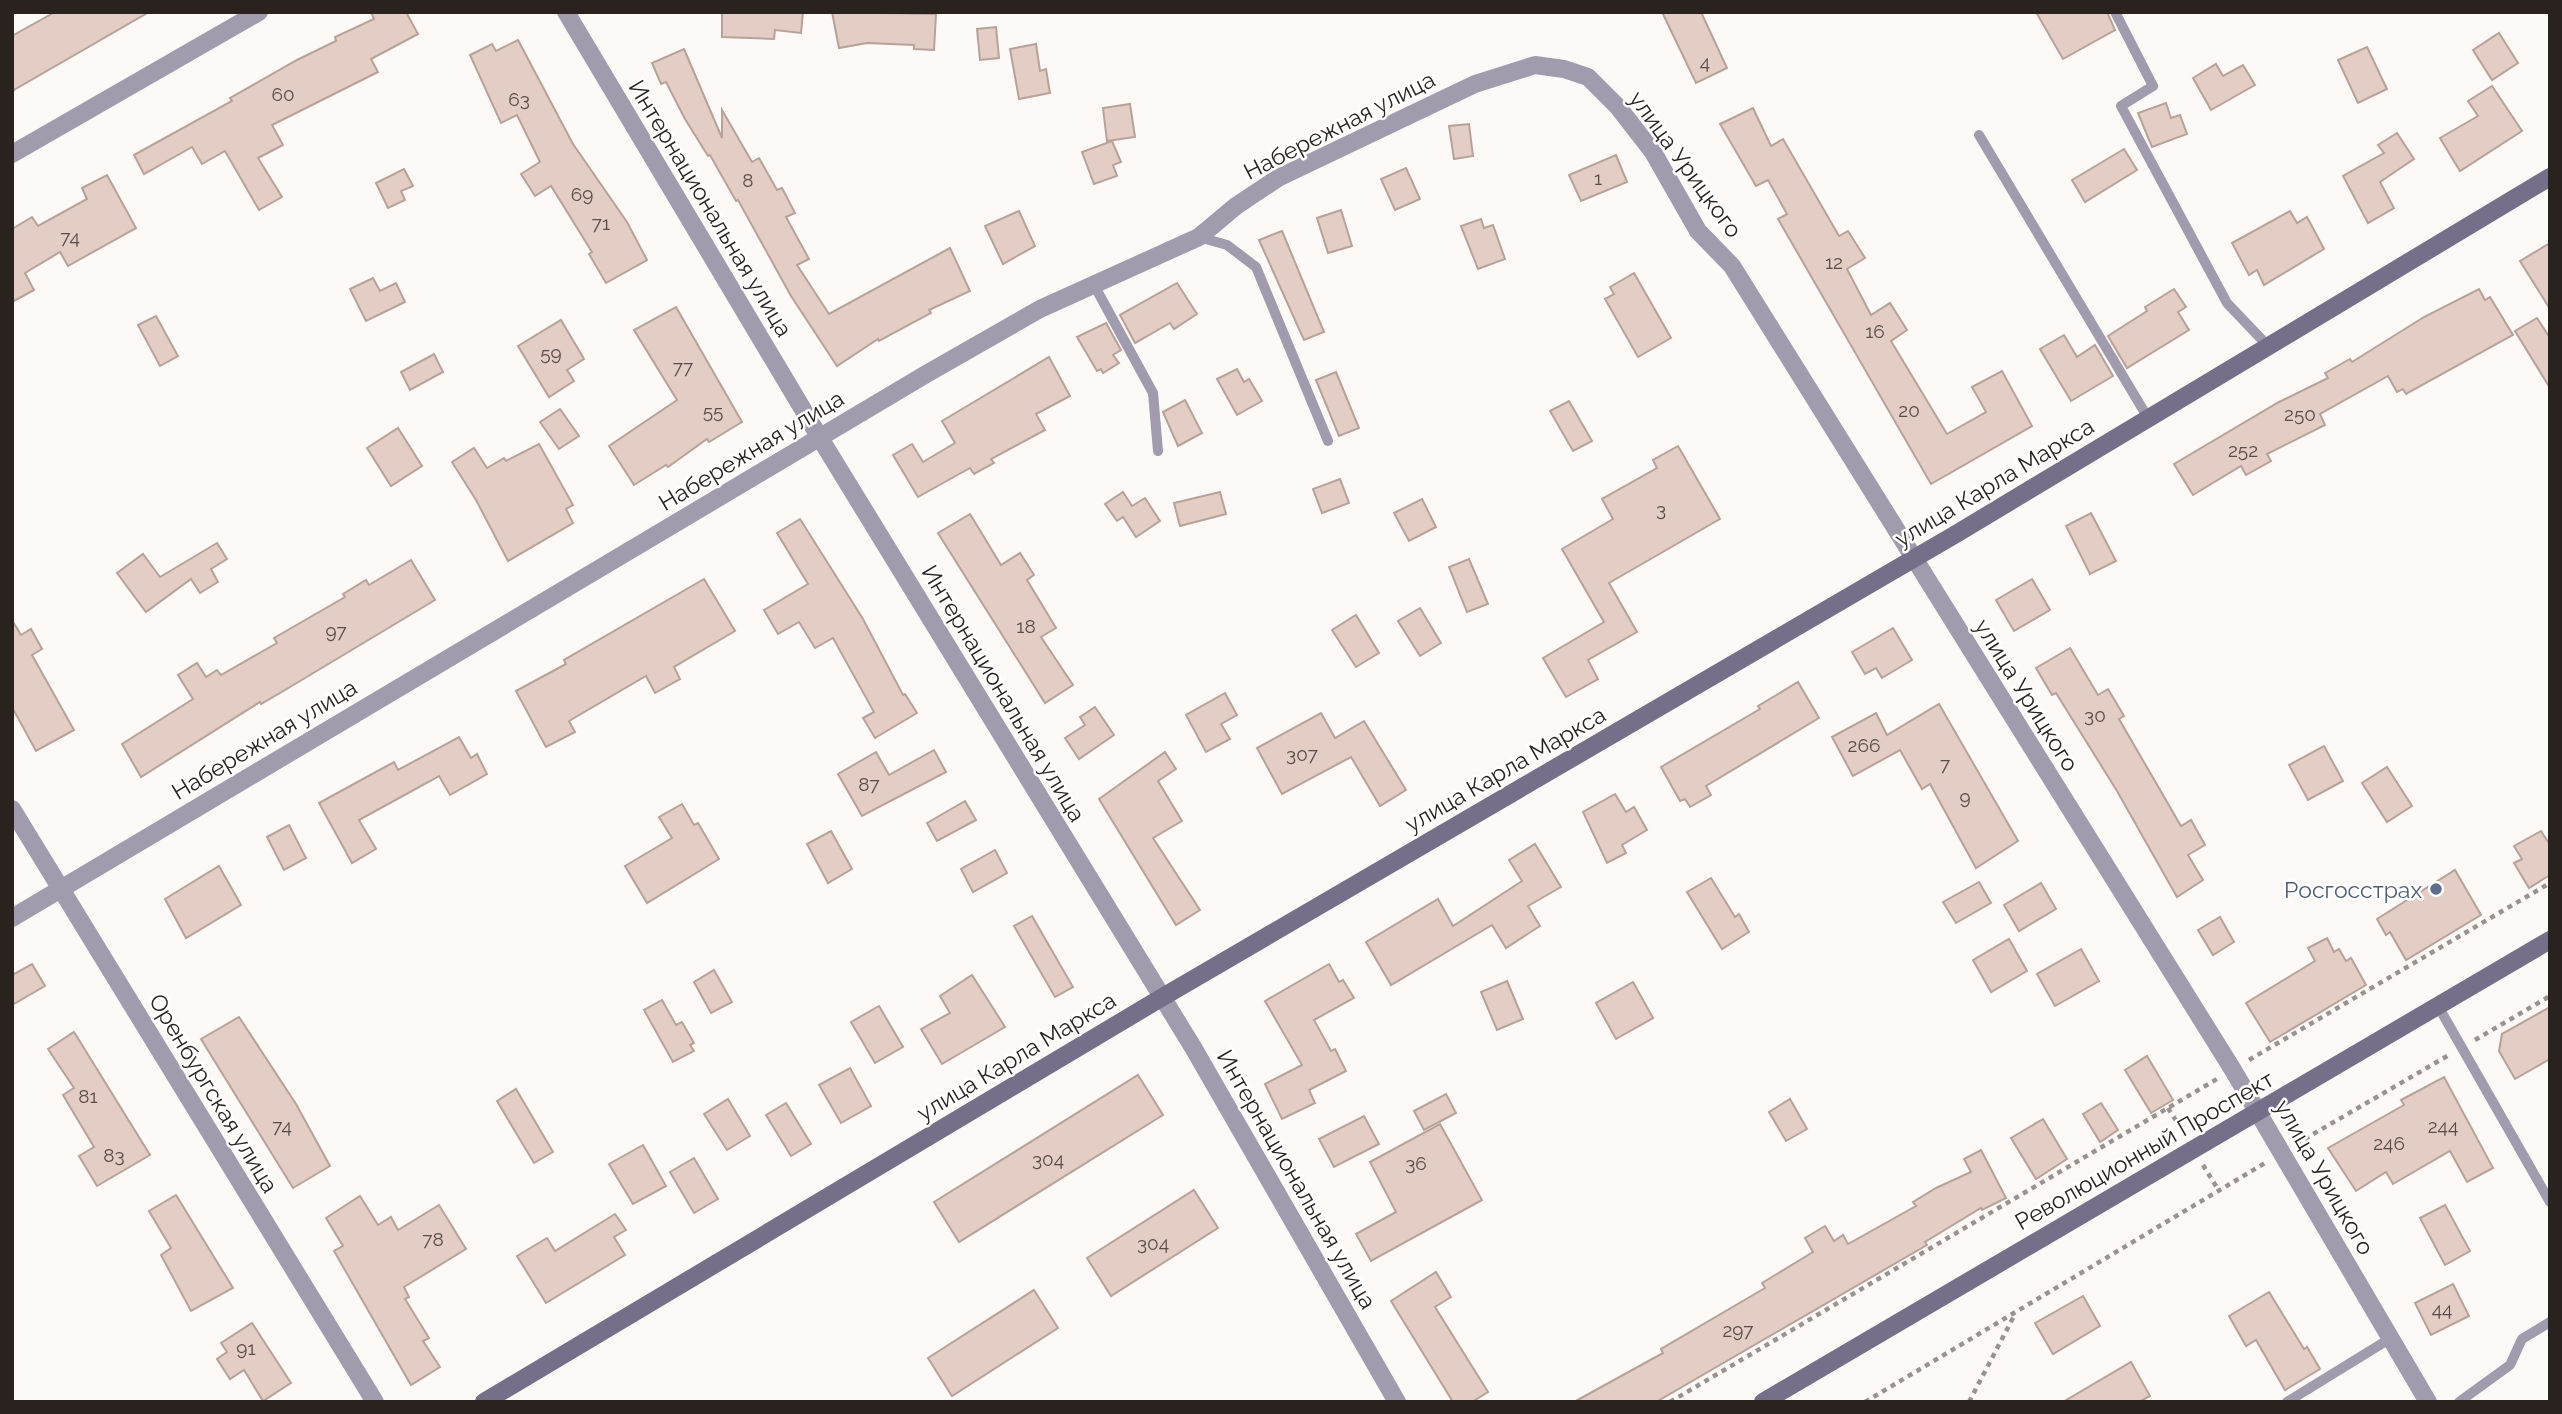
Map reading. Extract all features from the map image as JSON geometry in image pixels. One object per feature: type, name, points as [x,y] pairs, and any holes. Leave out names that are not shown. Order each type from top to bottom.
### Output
[{"type":"main road","name":"улица Карла Маркса","points":[[484,1402],[1161,998],[1913,559],[2550,177]]},
{"type":"main road","name":"Революционный Проспект","points":[[1763,1402],[2550,940]]},
{"type":"street","points":[[12,154],[259,12]]},
{"type":"street","name":"Интернациональная улица","points":[[566,12],[820,438],[1161,998],[1195,1049],[1397,1402]]},
{"type":"street","name":"Набережная улица","points":[[12,918],[1040,309],[1199,237],[1236,206],[1278,178],[1475,84],[1535,65]]},
{"type":"street","name":"улица Урицкого","points":[[1535,65],[1564,69],[1588,78],[1618,107],[1639,134],[1698,231],[1732,267],[2259,1112],[2428,1402]]},
{"type":"street","name":"Оренбургская улица","points":[[12,809],[375,1402]]},
{"type":"lane","points":[[2115,12],[2153,86],[2121,106],[2227,303],[2267,345]]},
{"type":"lane","points":[[1979,135],[2148,418]]},
{"type":"lane","points":[[1199,237],[1227,245],[1256,267],[1328,441]]},
{"type":"lane","points":[[1094,285],[1153,393],[1158,452]]},
{"type":"lane","points":[[2438,1006],[2550,1202]]},
{"type":"lane","points":[[2459,1402],[2510,1365],[2522,1339],[2550,1322]]},
{"type":"lane","points":[[2287,1402],[2391,1338]]},
{"type":"path","points":[[1670,1402],[2550,883]]},
{"type":"path","points":[[1865,1402],[2550,996]]},
{"type":"path","points":[[1969,1402],[2015,1314]]},
{"type":"building","points":[[55,12],[149,12],[12,91],[12,36]]},
{"type":"building","points":[[371,12],[406,12],[418,34],[371,59],[378,72],[272,125],[283,145],[258,158],[282,197],[259,210],[225,151],[202,164],[192,147],[144,174],[134,155],[232,101],[230,98],[297,60],[336,41],[335,37],[374,19]]},
{"type":"building","points":[[722,12],[803,12],[801,33],[775,30],[774,39],[722,37]]},
{"type":"building","points":[[832,12],[936,14],[934,50],[914,49],[914,45],[867,43],[839,48]]},
{"type":"building","points":[[1662,12],[1701,12],[1727,68],[1696,83]]},
{"type":"building","points":[[2036,12],[2107,12],[2115,30],[2063,59]]},
{"type":"building","points":[[996,27],[999,58],[980,60],[977,29]]},
{"type":"building","points":[[2499,33],[2518,63],[2492,80],[2473,50]]},
{"type":"building","points":[[518,40],[573,144],[627,222],[647,260],[606,283],[589,254],[592,252],[551,186],[535,196],[521,174],[540,162],[517,115],[501,123],[470,55],[492,44],[496,51]]},
{"type":"building","points":[[1036,44],[1040,71],[1046,69],[1050,93],[1019,99],[1010,49]]},
{"type":"building","points":[[2367,47],[2387,89],[2358,103],[2338,60]]},
{"type":"building","points":[[684,49],[722,138],[722,110],[752,162],[759,158],[777,190],[782,188],[795,213],[786,217],[809,259],[797,265],[829,314],[950,248],[970,291],[929,310],[931,313],[879,341],[878,339],[837,366],[791,296],[738,200],[736,201],[710,155],[708,156],[685,119],[666,82],[661,84],[652,63]]},
{"type":"building","points":[[2216,64],[2223,76],[2243,65],[2255,85],[2211,110],[2193,78]]},
{"type":"building","points":[[2492,86],[2522,131],[2460,171],[2440,138],[2478,116],[2468,101]]},
{"type":"building","points":[[2166,103],[2171,118],[2180,115],[2187,134],[2152,147],[2138,113]]},
{"type":"building","points":[[1130,104],[1135,137],[1107,141],[1103,108]]},
{"type":"building","points":[[1753,108],[1771,146],[1783,139],[1839,236],[1848,231],[1865,258],[1847,269],[1871,315],[1890,303],[1907,330],[1891,341],[1947,434],[1986,412],[1972,387],[2002,371],[2032,426],[1931,484],[1778,219],[1787,214],[1768,180],[1756,186],[1720,124]]},
{"type":"building","points":[[1469,124],[1473,156],[1454,159],[1449,126]]},
{"type":"building","points":[[2397,133],[2414,159],[2380,182],[2394,208],[2368,223],[2343,176],[2384,153],[2378,145]]},
{"type":"building","points":[[1112,141],[1121,162],[1113,165],[1117,176],[1094,184],[1082,152]]},
{"type":"building","points":[[2124,149],[2137,170],[2085,202],[2072,180]]},
{"type":"building","points":[[1616,155],[1627,182],[1581,201],[1569,175]]},
{"type":"building","points":[[1406,168],[1420,199],[1395,210],[1381,179]]},
{"type":"building","points":[[404,169],[413,186],[401,191],[405,200],[388,208],[376,183]]},
{"type":"building","points":[[107,175],[136,228],[68,266],[60,252],[25,273],[34,290],[12,302],[12,229],[32,217],[38,226],[87,199],[82,188]]},
{"type":"building","points":[[1341,210],[1352,246],[1328,253],[1317,218]]},
{"type":"building","points":[[1019,211],[1035,246],[1003,264],[985,226]]},
{"type":"building","points":[[2290,211],[2297,223],[2307,217],[2324,249],[2264,285],[2257,270],[2249,275],[2232,243]]},
{"type":"building","points":[[1481,219],[1484,228],[1493,225],[1505,259],[1478,269],[1461,226]]},
{"type":"building","points":[[1282,231],[1324,332],[1304,340],[1259,240]]},
{"type":"building","points":[[2550,243],[2550,309],[2520,261]]},
{"type":"building","points":[[1634,273],[1671,338],[1638,357],[1605,299],[1614,294],[1610,287]]},
{"type":"building","points":[[373,278],[380,291],[396,283],[405,302],[366,321],[350,289]]},
{"type":"building","points":[[1177,283],[1197,314],[1174,329],[1170,323],[1135,343],[1120,315]]},
{"type":"building","points":[[2174,289],[2186,307],[2178,312],[2189,330],[2127,368],[2108,336],[2147,311],[2145,307]]},
{"type":"building","points":[[2479,289],[2485,300],[2490,297],[2513,335],[2406,394],[2403,389],[2397,392],[2388,376],[2320,414],[2325,425],[2267,454],[2271,461],[2246,475],[2241,466],[2193,495],[2174,464],[2279,402],[2328,378],[2325,373],[2350,359],[2352,362],[2424,317]]},
{"type":"building","points":[[676,307],[742,422],[709,442],[707,439],[668,467],[666,465],[634,485],[609,446],[677,400],[634,330]]},
{"type":"building","points":[[156,316],[178,356],[160,366],[138,325]]},
{"type":"building","points":[[2537,318],[2550,338],[2550,388],[2515,331]]},
{"type":"building","points":[[561,320],[584,359],[567,370],[574,381],[549,397],[518,346]]},
{"type":"building","points":[[1106,323],[1121,350],[1113,355],[1119,363],[1103,373],[1101,369],[1097,371],[1077,337]]},
{"type":"building","points":[[2064,335],[2077,357],[2095,345],[2113,376],[2071,401],[2040,349]]},
{"type":"building","points":[[434,354],[443,372],[410,390],[401,372]]},
{"type":"building","points":[[1049,357],[1070,396],[1036,414],[1045,430],[991,459],[994,463],[974,474],[970,468],[918,497],[893,455],[912,444],[923,462],[955,443],[942,421]]},
{"type":"building","points":[[1237,369],[1244,382],[1249,379],[1262,401],[1237,415],[1217,379]]},
{"type":"building","points":[[1336,372],[1359,428],[1339,436],[1316,380]]},
{"type":"building","points":[[1185,400],[1202,433],[1178,446],[1163,412]]},
{"type":"building","points":[[1569,401],[1592,441],[1573,451],[1550,411]]},
{"type":"building","points":[[560,409],[579,436],[559,449],[540,422]]},
{"type":"building","points":[[398,428],[422,466],[391,486],[367,448]]},
{"type":"building","points":[[539,444],[573,505],[566,509],[573,523],[508,561],[476,500],[452,462],[474,448],[487,468]]},
{"type":"building","points":[[1678,446],[1720,519],[1609,583],[1637,632],[1588,660],[1598,679],[1566,697],[1543,658],[1604,622],[1562,549],[1613,519],[1602,499],[1657,468],[1653,460]]},
{"type":"building","points":[[1340,479],[1349,503],[1322,513],[1313,489]]},
{"type":"building","points":[[1123,492],[1132,506],[1145,498],[1160,521],[1136,537],[1123,517],[1117,521],[1105,504]]},
{"type":"building","points":[[1220,492],[1226,514],[1180,526],[1174,503]]},
{"type":"building","points":[[1422,499],[1436,527],[1409,541],[1394,513]]},
{"type":"building","points":[[2091,513],[2116,561],[2090,574],[2066,526]]},
{"type":"building","points":[[970,514],[1001,565],[1020,553],[1034,575],[1027,580],[1056,628],[1041,637],[1073,685],[1045,703],[938,533]]},
{"type":"building","points":[[800,519],[863,619],[903,695],[905,694],[917,713],[875,738],[863,718],[874,712],[833,638],[815,648],[799,622],[778,634],[764,610],[808,584],[777,533]]},
{"type":"building","points":[[217,543],[227,559],[211,569],[218,582],[200,593],[191,579],[146,612],[117,573],[143,554],[160,577]]},
{"type":"building","points":[[1469,559],[1488,604],[1467,612],[1449,567]]},
{"type":"building","points":[[411,560],[435,600],[261,704],[260,702],[141,777],[122,744],[193,699],[178,675],[197,663],[206,677],[217,670],[221,675],[277,643],[274,638],[345,597],[343,594],[366,580],[369,585]]},
{"type":"building","points":[[704,579],[735,631],[674,667],[680,679],[655,693],[646,676],[569,721],[575,732],[546,747],[516,691],[566,664],[564,660]]},
{"type":"building","points":[[2032,579],[2050,610],[2014,631],[1996,600]]},
{"type":"building","points":[[1420,608],[1441,643],[1420,656],[1398,621]]},
{"type":"building","points":[[1356,615],[1379,653],[1356,667],[1332,630]]},
{"type":"building","points":[[12,620],[21,635],[31,629],[42,649],[32,655],[74,730],[36,751],[12,707]]},
{"type":"building","points":[[1893,628],[1912,660],[1882,678],[1876,668],[1865,674],[1852,652]]},
{"type":"building","points":[[2070,648],[2098,695],[2108,689],[2124,716],[2119,719],[2181,826],[2191,820],[2205,845],[2188,855],[2203,880],[2177,897],[2117,791],[2056,693],[2052,695],[2036,668]]},
{"type":"building","points":[[1798,682],[1819,718],[1706,786],[1711,795],[1690,807],[1685,799],[1680,801],[1661,767],[1760,709],[1758,706]]},
{"type":"building","points":[[1225,693],[1237,715],[1221,724],[1230,739],[1206,752],[1186,715]]},
{"type":"building","points":[[1939,704],[2018,841],[1976,868],[1930,784],[1922,789],[1900,750],[1853,776],[1832,737],[1876,713],[1887,735]]},
{"type":"building","points":[[1095,707],[1114,735],[1079,759],[1065,738],[1085,725],[1080,717]]},
{"type":"building","points":[[1321,713],[1335,738],[1364,721],[1406,790],[1380,806],[1351,757],[1282,794],[1257,748]]},
{"type":"building","points":[[459,737],[471,758],[477,754],[487,774],[450,795],[439,776],[359,820],[376,849],[352,863],[319,803],[394,762],[398,770]]},
{"type":"building","points":[[2324,746],[2343,781],[2308,800],[2289,765]]},
{"type":"building","points":[[934,750],[946,772],[862,816],[838,774],[876,752],[889,775]]},
{"type":"building","points":[[1165,752],[1176,769],[1158,781],[1182,821],[1153,838],[1200,910],[1176,925],[1099,799]]},
{"type":"building","points":[[2387,767],[2412,806],[2387,822],[2362,783]]},
{"type":"building","points":[[1615,794],[1626,812],[1634,807],[1647,830],[1622,845],[1626,853],[1607,863],[1583,812]]},
{"type":"building","points":[[965,801],[976,820],[937,841],[927,823]]},
{"type":"building","points":[[682,804],[694,825],[698,823],[719,859],[647,903],[625,866],[672,838],[659,817]]},
{"type":"building","points":[[289,825],[306,858],[284,870],[267,837]]},
{"type":"building","points":[[831,831],[852,869],[828,883],[807,844]]},
{"type":"building","points":[[2541,831],[2550,845],[2550,875],[2529,888],[2514,863],[2522,859],[2514,846]]},
{"type":"building","points":[[1535,844],[1561,887],[1528,906],[1540,926],[1506,948],[1492,925],[1391,985],[1366,942],[1438,899],[1453,926],[1522,881],[1509,860]]},
{"type":"building","points":[[995,850],[1007,873],[973,892],[961,869]]},
{"type":"building","points":[[219,866],[241,905],[186,938],[165,899]]},
{"type":"building","points":[[2455,870],[2481,915],[2406,960],[2390,932],[2386,935],[2377,919]]},
{"type":"building","points":[[1711,878],[1735,917],[1739,914],[1749,932],[1722,949],[1687,892]]},
{"type":"building","points":[[1979,882],[1991,903],[1956,923],[1943,902]]},
{"type":"building","points":[[2041,883],[2056,909],[2019,931],[2004,905]]},
{"type":"building","points":[[1032,916],[1073,987],[1055,997],[1014,926]]},
{"type":"building","points":[[2220,917],[2234,942],[2213,955],[2198,930]]},
{"type":"building","points":[[2327,938],[2334,952],[2339,949],[2346,961],[2351,958],[2366,985],[2270,1042],[2246,1003],[2315,961],[2308,948]]},
{"type":"building","points":[[2009,939],[2027,971],[1991,992],[1973,960]]},
{"type":"building","points":[[2081,949],[2099,981],[2055,1006],[2037,974]]},
{"type":"building","points":[[32,964],[45,986],[12,1005],[12,975]]},
{"type":"building","points":[[1329,964],[1339,982],[1343,980],[1354,998],[1314,1020],[1331,1051],[1335,1049],[1346,1071],[1309,1090],[1315,1103],[1282,1119],[1265,1084],[1302,1065],[1265,1001]]},
{"type":"building","points":[[714,970],[732,1002],[711,1013],[694,982]]},
{"type":"building","points":[[972,975],[1005,1027],[942,1064],[921,1029],[950,1013],[940,996]]},
{"type":"building","points":[[1507,981],[1523,1019],[1497,1030],[1481,992]]},
{"type":"building","points":[[1633,982],[1653,1018],[1616,1039],[1596,1003]]},
{"type":"building","points":[[662,1000],[676,1025],[682,1022],[694,1043],[690,1045],[694,1051],[673,1062],[644,1010]]},
{"type":"building","points":[[879,1006],[903,1047],[875,1063],[851,1022]]},
{"type":"building","points":[[2550,1007],[2550,1059],[2515,1079],[2499,1051],[2502,1034]]},
{"type":"building","points":[[239,1017],[296,1104],[330,1166],[293,1188],[201,1039]]},
{"type":"building","points":[[74,1032],[150,1155],[97,1186],[79,1156],[94,1147],[63,1095],[74,1088],[48,1049]]},
{"type":"building","points":[[2147,1056],[2173,1100],[2151,1113],[2125,1070]]},
{"type":"building","points":[[850,1068],[871,1106],[841,1123],[819,1085]]},
{"type":"building","points":[[1138,1075],[1163,1115],[959,1242],[934,1202]]},
{"type":"building","points":[[2444,1077],[2493,1168],[2467,1182],[2450,1151],[2393,1184],[2386,1172],[2356,1191],[2328,1148],[2404,1105],[2401,1100]]},
{"type":"building","points":[[516,1089],[553,1152],[534,1163],[497,1101]]},
{"type":"building","points":[[1446,1094],[1456,1113],[1424,1130],[1414,1111]]},
{"type":"building","points":[[728,1099],[750,1136],[727,1150],[704,1114]]},
{"type":"building","points":[[1790,1099],[1807,1129],[1786,1141],[1769,1112]]},
{"type":"building","points":[[786,1103],[811,1144],[791,1156],[766,1115]]},
{"type":"building","points":[[2101,1103],[2118,1130],[2100,1142],[2083,1114]]},
{"type":"building","points":[[1364,1116],[1379,1144],[1334,1167],[1319,1139]]},
{"type":"building","points":[[2043,1119],[2067,1159],[2036,1179],[2011,1138]]},
{"type":"building","points":[[1440,1124],[1482,1200],[1371,1261],[1356,1234],[1396,1212],[1370,1162]]},
{"type":"building","points":[[643,1145],[666,1186],[633,1204],[609,1164]]},
{"type":"building","points":[[1981,1150],[2006,1198],[1982,1210],[1981,1208],[1925,1242],[1927,1245],[1656,1402],[1574,1402],[1663,1353],[1661,1349],[1765,1288],[1762,1283],[1813,1252],[1805,1238],[1825,1226],[1834,1241],[1843,1235],[1848,1244],[1916,1206],[1913,1202],[1936,1188],[1971,1172],[1964,1159]]},
{"type":"building","points":[[694,1158],[718,1199],[694,1213],[670,1172]]},
{"type":"building","points":[[1194,1190],[1218,1228],[1111,1296],[1087,1258]]},
{"type":"building","points":[[176,1195],[233,1288],[191,1311],[161,1255],[171,1248],[149,1211]]},
{"type":"building","points":[[360,1196],[378,1225],[391,1217],[398,1230],[439,1205],[466,1249],[404,1287],[409,1297],[405,1299],[429,1338],[423,1341],[440,1367],[411,1385],[334,1251],[343,1246],[326,1218]]},
{"type":"building","points":[[2445,1205],[2470,1251],[2445,1265],[2420,1218]]},
{"type":"building","points":[[615,1214],[626,1230],[614,1237],[625,1255],[546,1303],[517,1256],[547,1238],[555,1251]]},
{"type":"building","points":[[1436,1272],[1451,1297],[1435,1307],[1488,1392],[1472,1402],[1453,1402],[1391,1301]]},
{"type":"building","points":[[2453,1284],[2469,1316],[2431,1335],[2415,1303]]},
{"type":"building","points":[[1034,1290],[1058,1328],[952,1396],[928,1358]]},
{"type":"building","points":[[2269,1292],[2304,1349],[2307,1347],[2320,1369],[2285,1390],[2256,1340],[2246,1346],[2229,1316]]},
{"type":"building","points":[[2083,1296],[2100,1326],[2053,1354],[2035,1323]]},
{"type":"building","points":[[252,1323],[291,1383],[263,1401],[244,1370],[230,1379],[217,1359],[227,1352],[221,1343]]},
{"type":"building","points":[[2131,1362],[2150,1396],[2139,1402],[2063,1402]]},
{"type":"place","name":"Росгосстрах","points":[[2436,889]]}]
